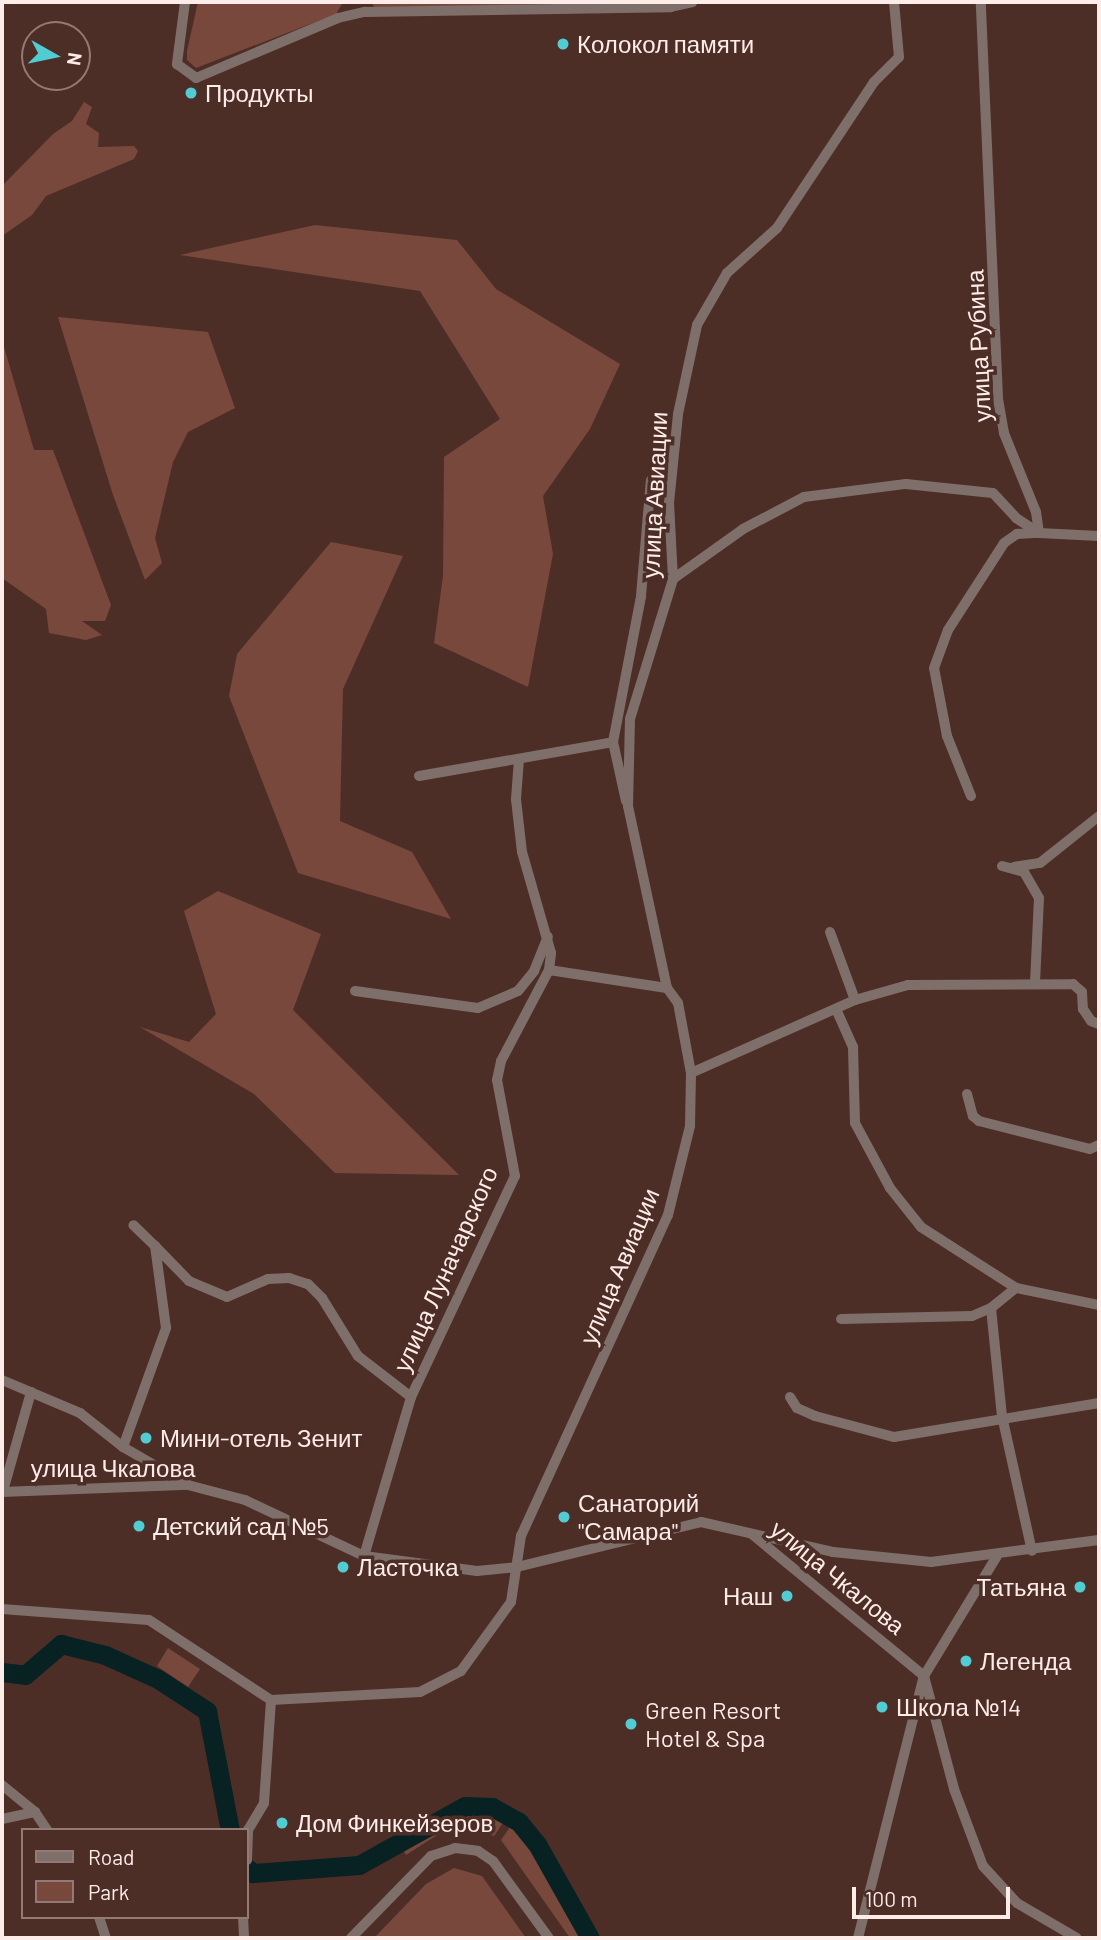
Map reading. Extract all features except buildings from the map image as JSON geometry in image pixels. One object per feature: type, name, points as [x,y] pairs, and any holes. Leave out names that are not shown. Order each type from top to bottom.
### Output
[{"type":"street","points":[[185,2],[177,64],[196,78],[365,7],[671,7],[692,2]]},
{"type":"street","name":"улица Авиации","points":[[628,806],[630,719],[673,579],[669,503],[675,439],[697,325],[727,273],[777,228],[874,82],[899,57],[894,2]]},
{"type":"street","name":"улица Рубина","points":[[981,2],[998,398],[1004,433],[1036,512],[1039,533]]},
{"type":"street","name":"улица Авиации","points":[[271,1700],[419,1692],[461,1671],[511,1602],[521,1536],[668,1215],[690,1126],[691,1073],[678,1003],[667,988],[628,806],[619,786],[613,743],[641,596],[651,480]]},
{"type":"street","points":[[673,579],[770,512],[804,497],[874,487],[906,484],[993,493],[1016,518],[1039,533]]},
{"type":"street","points":[[971,796],[947,736],[934,668],[948,630],[1004,543],[1017,534],[1099,536]]},
{"type":"street","points":[[419,776],[613,743]]},
{"type":"street","name":"улица Луначарского","points":[[364,1556],[411,1397],[514,1176],[497,1080],[501,1061],[549,970],[549,934],[522,852],[516,799],[519,759]]},
{"type":"street","points":[[1035,984],[1039,898],[1033,881],[1008,867],[1040,863],[1099,816]]},
{"type":"street","points":[[830,932],[855,1000]]},
{"type":"street","points":[[355,991],[478,1008],[518,991],[534,971],[549,934]]},
{"type":"street","points":[[549,970],[667,988]]},
{"type":"street","points":[[691,1073],[855,1000],[930,983],[1079,987],[1083,1009],[1091,1021],[1099,1024]]},
{"type":"street","points":[[836,1009],[853,1047],[855,1124],[890,1188],[921,1227],[1016,1288],[1099,1305]]},
{"type":"street","points":[[967,1094],[973,1116],[979,1121],[1090,1149],[1099,1145]]},
{"type":"street","points":[[133,1225],[189,1280],[227,1297],[268,1279],[289,1278],[308,1284],[358,1356],[411,1397]]},
{"type":"street","points":[[122,1447],[166,1328],[155,1246]]},
{"type":"street","points":[[841,1319],[972,1316],[991,1308],[1016,1288]]},
{"type":"street","points":[[991,1308],[1002,1416],[1032,1551]]},
{"type":"street","points":[[2,1380],[80,1413],[122,1447],[188,1485]]},
{"type":"street","points":[[3,1491],[31,1392]]},
{"type":"street","points":[[790,1397],[797,1408],[815,1416],[894,1437],[1002,1416],[1099,1403]]},
{"type":"street","name":"улица Чкалова","points":[[3,1491],[188,1485],[245,1500],[364,1556],[477,1571],[517,1567],[687,1523],[720,1524],[751,1533],[925,1675]]},
{"type":"street","points":[[751,1533],[887,1559],[931,1562],[997,1556],[1099,1540]]},
{"type":"street","points":[[858,1938],[925,1675],[997,1556]]},
{"type":"street","points":[[2,1609],[149,1620],[271,1700],[264,1803],[248,1830],[248,1857]]},
{"type":"street","points":[[925,1675],[954,1789],[984,1866],[1017,1903],[1077,1938]]},
{"type":"street","points":[[2,1784],[35,1811],[46,1828]]},
{"type":"street","points":[[2,1819],[35,1811]]},
{"type":"street","points":[[351,1938],[431,1856],[455,1848],[478,1851],[493,1861],[549,1938]]},
{"type":"street","points":[[100,1919],[106,1938]]},
{"type":"street","points":[[243,1919],[244,1938]]},
{"type":"green space","points":[[198,2],[343,2],[336,14],[196,68],[187,60],[187,51]]},
{"type":"green space","points":[[371,2],[643,2],[375,8]]},
{"type":"green space","points":[[84,102],[92,107],[86,124],[99,133],[98,147],[134,146],[138,151],[134,159],[46,196],[32,215],[2,236],[2,186],[53,134],[72,121]]},
{"type":"green space","points":[[315,225],[457,240],[496,289],[620,364],[590,429],[543,496],[553,554],[528,687],[434,643],[443,576],[444,457],[500,419],[420,291],[180,255]]},
{"type":"green space","points":[[58,317],[208,332],[235,408],[188,432],[173,462],[155,538],[162,563],[145,580],[113,495]]},
{"type":"green space","points":[[2,340],[34,450],[53,450],[111,605],[105,621],[82,621],[102,635],[86,640],[49,633],[46,609],[2,578]]},
{"type":"green space","points":[[331,542],[403,556],[343,689],[340,821],[412,852],[451,919],[298,873],[229,696],[237,654]]},
{"type":"green space","points":[[218,891],[321,934],[293,1010],[459,1175],[335,1173],[254,1094],[140,1027],[189,1042],[216,1014],[184,911]]},
{"type":"green space","points":[[168,1648],[200,1669],[188,1687],[157,1666]]},
{"type":"green space","points":[[466,1811],[490,1812],[505,1820],[494,1836],[466,1826],[448,1828],[406,1855],[402,1848]]},
{"type":"green space","points":[[512,1824],[533,1846],[587,1938],[570,1938],[501,1840]]},
{"type":"green space","points":[[454,1868],[482,1876],[526,1938],[374,1938],[426,1884]]},
{"type":"waterway","points":[[2,1672],[25,1675],[61,1644],[105,1655],[158,1679],[207,1711],[230,1828]]},
{"type":"waterway","points":[[248,1869],[253,1873],[359,1865],[465,1806],[492,1807],[519,1822],[537,1844],[590,1938]]},
{"type":"place","name":"Колокол памяти","points":[[563,44]]},
{"type":"place","name":"Продукты","points":[[191,93]]},
{"type":"place","name":"Мини-отель Зенит","points":[[146,1438]]},
{"type":"place","name":"Санаторий \"Самара\"","points":[[564,1517]]},
{"type":"place","name":"Детский сад №5","points":[[139,1526]]},
{"type":"place","name":"Ласточка","points":[[343,1567]]},
{"type":"place","name":"Татьяна","points":[[1080,1587]]},
{"type":"place","name":"Наш","points":[[787,1596]]},
{"type":"place","name":"Легенда","points":[[966,1661]]},
{"type":"place","name":"Школа №14","points":[[882,1707]]},
{"type":"place","name":"Green Resort Hotel & Spa","points":[[631,1724]]},
{"type":"place","name":"Дом Финкейзеров","points":[[282,1823]]}]
